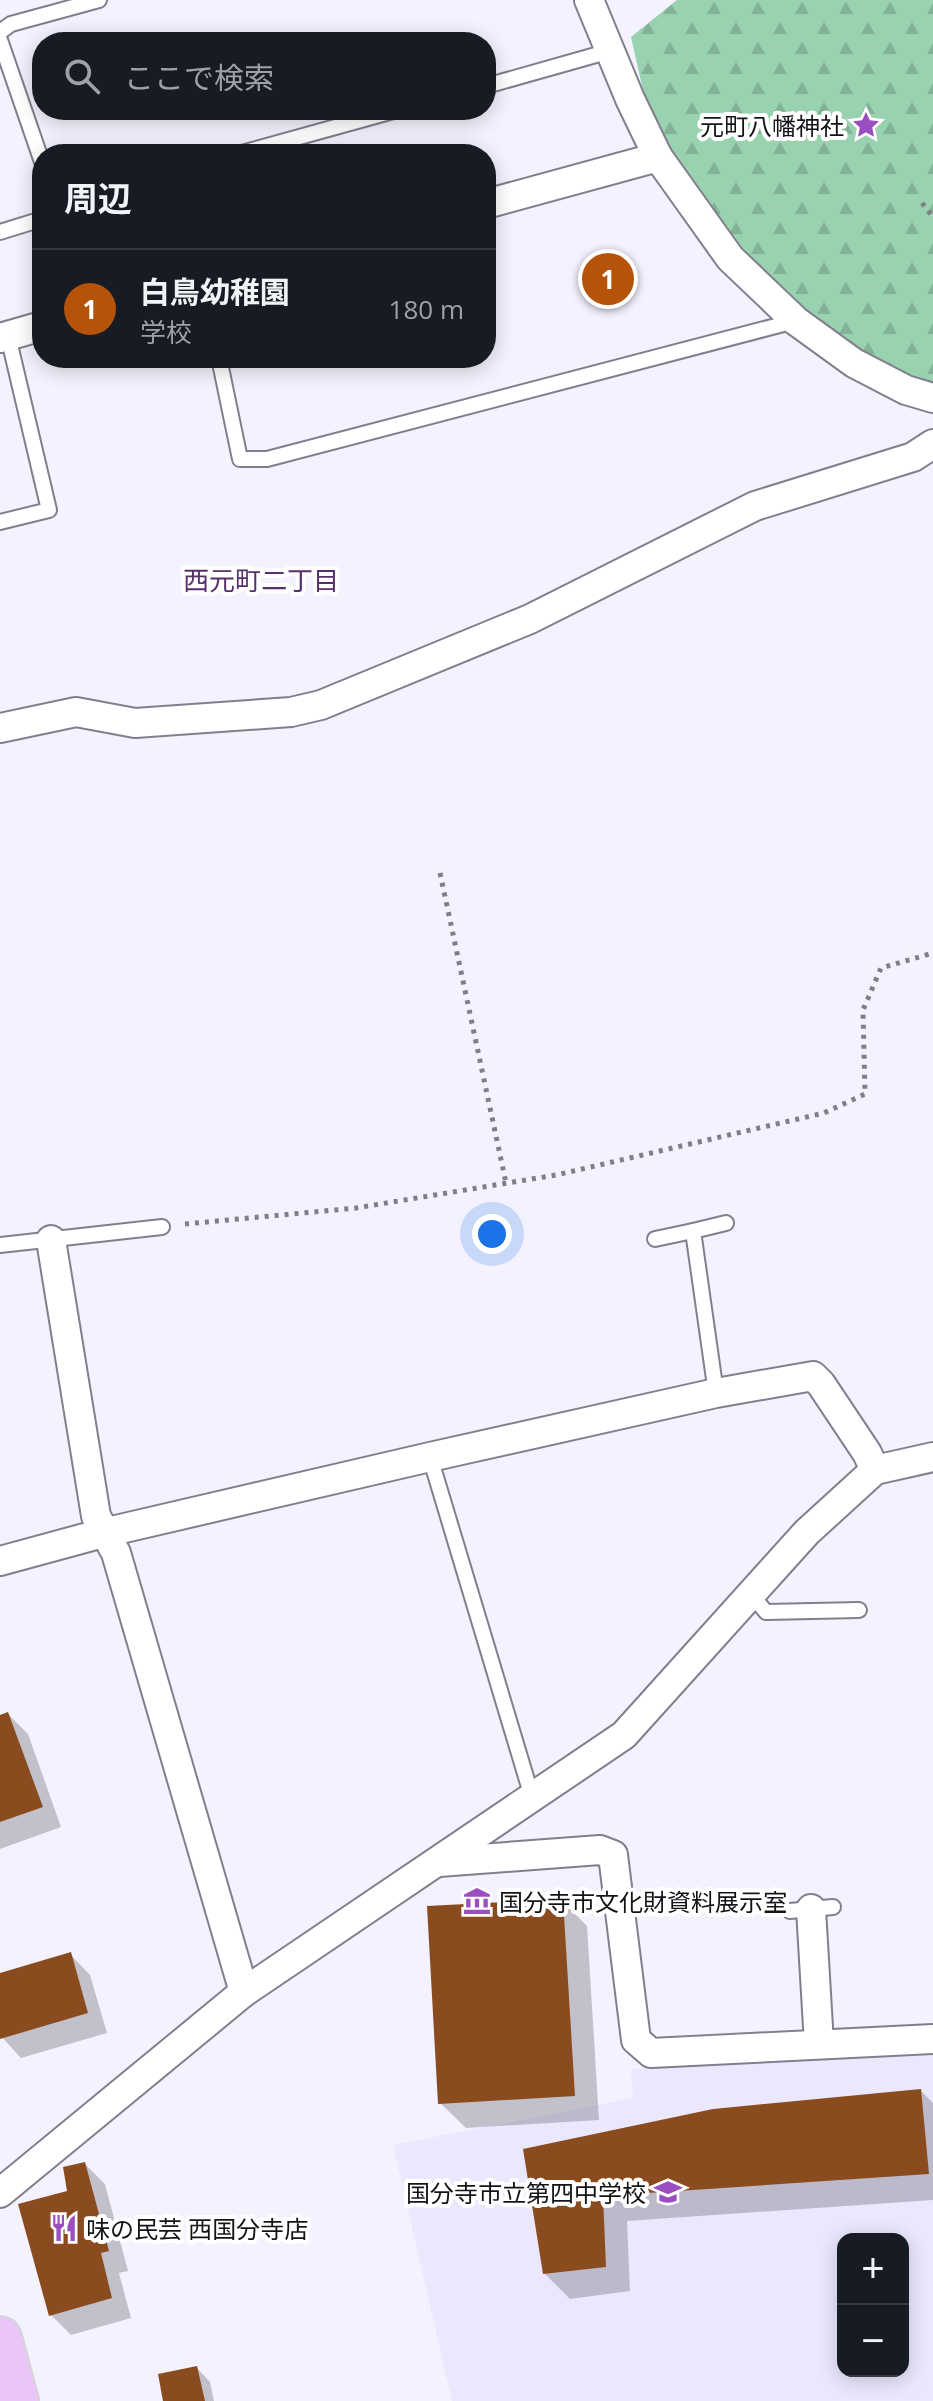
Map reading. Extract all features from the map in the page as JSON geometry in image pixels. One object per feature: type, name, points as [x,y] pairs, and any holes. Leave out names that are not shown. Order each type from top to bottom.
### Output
[{"type":"main road","points":[[0,2338],[17,2401]]},
{"type":"street","points":[[589,0],[658,157],[730,258],[796,321],[854,363],[906,390],[933,398]]},
{"type":"street","points":[[496,201],[658,157]]},
{"type":"street","points":[[4,337],[32,329]]},
{"type":"street","points":[[0,728],[76,712],[135,723],[291,712],[321,705],[530,619],[755,506],[913,457],[933,444]]},
{"type":"street","points":[[51,1240],[96,1516],[116,1553],[244,1992]]},
{"type":"street","points":[[0,1561],[103,1533],[430,1457],[716,1393],[813,1376],[852,1430],[875,1470]]},
{"type":"street","points":[[0,2193],[244,1992],[624,1735],[807,1532],[875,1470],[933,1457]]},
{"type":"street","points":[[436,1862],[600,1850],[613,1855],[636,2040],[651,2053],[933,2039]]},
{"type":"street","points":[[811,1909],[819,2044]]},
{"type":"lane","points":[[0,32],[11,24],[99,0]]},
{"type":"lane","points":[[0,40],[36,144]]},
{"type":"lane","points":[[496,83],[610,51]]},
{"type":"lane","points":[[274,144],[361,120]]},
{"type":"lane","points":[[0,232],[32,222]]},
{"type":"lane","points":[[221,368],[240,459],[267,459],[796,321]]},
{"type":"lane","points":[[0,522],[49,510],[4,337]]},
{"type":"lane","points":[[655,1239],[726,1223]]},
{"type":"lane","points":[[0,1245],[162,1227]]},
{"type":"lane","points":[[693,1231],[716,1393]]},
{"type":"lane","points":[[430,1457],[532,1797]]},
{"type":"lane","points":[[750,1593],[766,1612],[859,1610]]},
{"type":"path","points":[[922,203],[933,217]]},
{"type":"path","points":[[440,873],[506,1183]]},
{"type":"path","points":[[162,1227],[356,1208],[556,1175],[824,1113],[865,1094],[863,1010],[881,968],[933,953]]},
{"type":"shaded area","name":"国分寺市立第四中学校","points":[[933,2047],[933,2401],[452,2401],[393,2145],[633,2098],[631,2069]]},
{"type":"green space","points":[[677,0],[933,0],[933,398],[796,321],[658,157],[631,37]]},
{"type":"building","points":[[8,1712],[43,1807],[0,1822],[0,1715]]},
{"type":"building","points":[[563,1899],[575,2096],[438,2104],[427,1906]]},
{"type":"building","points":[[71,1952],[88,2013],[0,2039],[0,1973]]},
{"type":"building","points":[[921,2089],[929,2174],[603,2196],[606,2267],[543,2274],[523,2149],[713,2109]]},
{"type":"building","name":"味の民芸 西国分寺店","points":[[85,2162],[109,2251],[101,2253],[112,2298],[49,2316],[18,2204],[67,2191],[63,2167]]},
{"type":"building","points":[[197,2366],[205,2401],[163,2401],[158,2374]]},
{"type":"place","name":"元町八幡神社","points":[[866,125]]},
{"type":"place","name":"白鳥幼稚園","points":[[608,279]]},
{"type":"place","name":"国分寺市文化財資料展示室","points":[[477,1901]]},
{"type":"place","name":"国分寺市立第四中学校","points":[[668,2192]]},
{"type":"place","name":"味の民芸 西国分寺店","points":[[64,2228]]},
{"type":"district","name":"西元町二丁目","points":[[261,580]]}]
